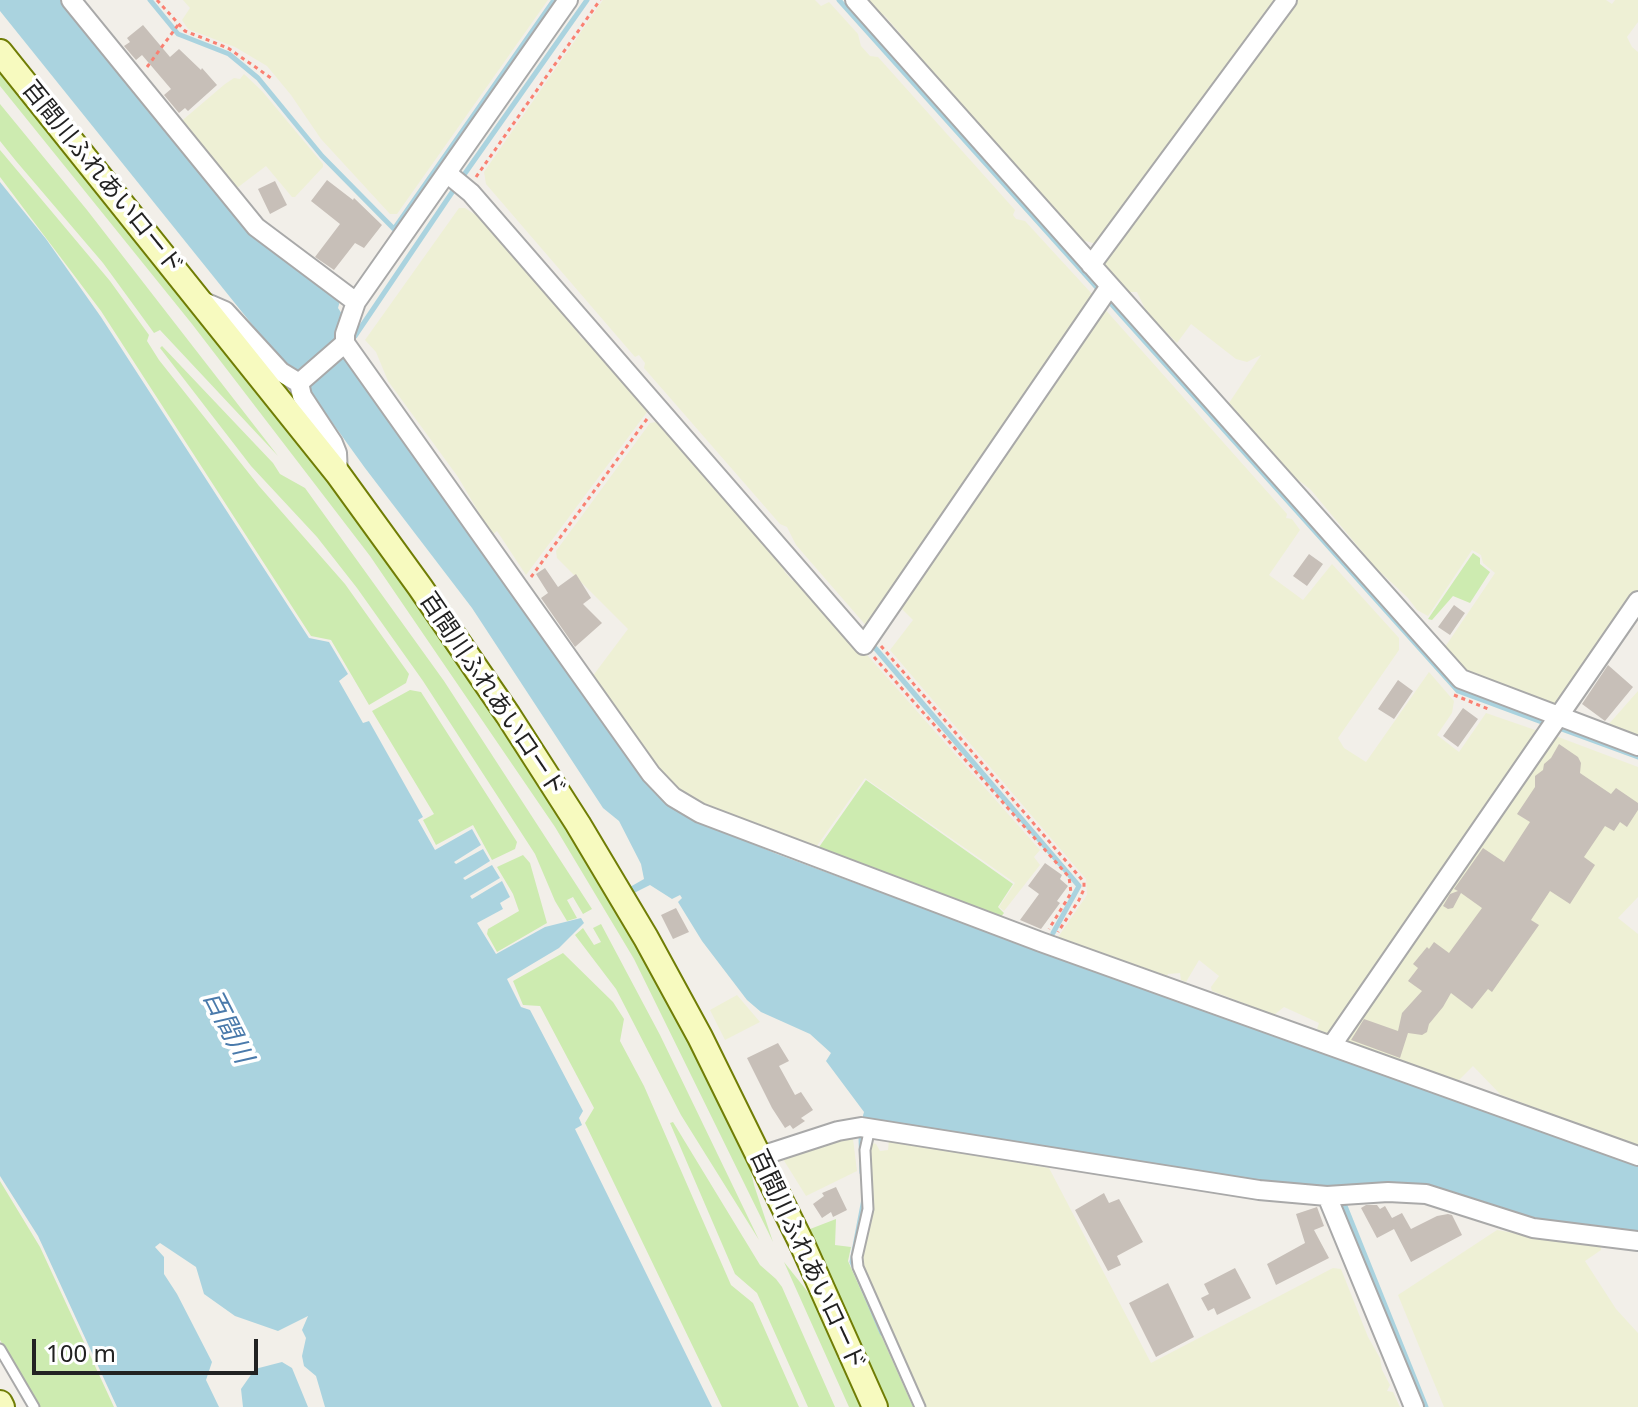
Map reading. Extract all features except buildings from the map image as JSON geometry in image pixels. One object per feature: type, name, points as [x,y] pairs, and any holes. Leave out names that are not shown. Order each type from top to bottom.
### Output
[{"type":"street","points":[[71,0],[256,227],[356,302]]},
{"type":"street","points":[[202,301],[225,311],[290,381],[300,381],[343,344],[356,302],[462,181],[568,0]]},
{"type":"street","points":[[855,0],[1091,265],[1106,293],[1461,679],[1553,723],[1638,746]]},
{"type":"street","points":[[1091,265],[1287,0]]},
{"type":"street","name":"百間川ふれあいロード","points":[[0,52],[338,474],[447,625],[578,824],[646,938],[761,1156],[875,1407]]},
{"type":"street","points":[[462,181],[656,406],[868,639],[1106,293]]},
{"type":"street","points":[[343,344],[651,774],[673,797],[700,813],[1045,943],[1638,1156]]},
{"type":"street","points":[[300,381],[302,396],[333,443],[338,474]]},
{"type":"street","points":[[1332,1045],[1638,601]]},
{"type":"street","points":[[761,1156],[838,1131],[861,1127],[1259,1190],[1327,1196],[1388,1192],[1426,1194],[1533,1228],[1638,1241]]},
{"type":"street","points":[[1327,1196],[1414,1407]]},
{"type":"lane","points":[[870,1128],[865,1150],[868,1209],[857,1257],[858,1267],[920,1407]]},
{"type":"lane","points":[[0,1349],[34,1407]]},
{"type":"path","points":[[157,0],[178,26],[192,36],[228,48],[271,78]]},
{"type":"path","points":[[462,181],[476,177],[600,0]]},
{"type":"path","points":[[137,80],[178,26]]},
{"type":"path","points":[[518,587],[532,576],[656,406]]},
{"type":"path","points":[[868,639],[1069,877],[1071,893],[1045,943]]},
{"type":"path","points":[[868,639],[1084,882],[1079,900],[1045,943]]},
{"type":"green space","points":[[183,0],[548,0],[397,214],[390,214],[321,139],[267,66],[235,47],[188,29],[182,20],[190,8]]},
{"type":"green space","points":[[603,0],[815,0],[821,6],[829,2],[858,34],[861,46],[870,56],[878,57],[1015,210],[1013,215],[1016,219],[1025,221],[1092,294],[1094,299],[869,629],[796,545],[787,527],[780,524],[644,368],[645,363],[639,355],[635,357],[486,184],[484,172]]},
{"type":"green space","points":[[862,0],[1280,0],[1100,245],[1082,240],[918,63],[917,53],[884,15],[877,17]]},
{"type":"green space","points":[[1294,0],[1606,0],[1612,4],[1615,0],[1638,0],[1638,22],[1627,37],[1638,52],[1638,592],[1553,709],[1468,673],[1445,647],[1495,573],[1483,563],[1481,555],[1472,550],[1428,616],[1417,610],[1229,403],[1261,355],[1247,362],[1236,359],[1191,324],[1177,343],[1147,313],[1137,292],[1130,292],[1103,263]]},
{"type":"green space","points":[[0,64],[367,530],[535,772],[607,890],[745,1146],[773,1242],[634,959],[555,827],[370,556],[192,324],[0,86]]},
{"type":"green space","points":[[244,74],[323,164],[295,197],[266,166],[233,191],[178,124],[225,84],[234,78],[240,79]]},
{"type":"green space","points":[[0,104],[87,210],[278,456],[160,330],[154,333],[103,263],[0,141]]},
{"type":"green space","points":[[0,150],[110,281],[149,335],[147,341],[159,360],[259,486],[345,584],[409,674],[406,683],[369,705],[331,640],[311,636],[101,311],[0,177]]},
{"type":"green space","points":[[459,208],[465,208],[482,219],[647,412],[526,575],[497,531],[492,535],[458,477],[388,381],[376,352],[365,340]]},
{"type":"green space","points":[[1103,307],[1287,514],[1286,518],[1292,519],[1300,530],[1269,575],[1303,600],[1332,564],[1399,638],[1399,650],[1338,738],[1344,748],[1366,762],[1429,672],[1454,701],[1452,713],[1437,735],[1459,752],[1486,713],[1541,732],[1331,1035],[1317,1029],[1319,1023],[1284,1007],[1274,1015],[1212,991],[1211,987],[1219,976],[1199,960],[1186,982],[1181,980],[1180,973],[1167,976],[1058,937],[1087,895],[1086,879],[890,650],[913,620],[898,605]]},
{"type":"green space","points":[[162,346],[280,474],[305,488],[444,681],[592,909],[583,914],[573,897],[567,900],[577,918],[567,921],[535,854],[423,681],[357,588],[317,537],[251,466],[160,348]]},
{"type":"green space","points":[[656,422],[725,501],[786,564],[784,571],[793,581],[798,577],[1040,850],[1034,857],[1040,865],[1004,911],[999,907],[1015,883],[865,778],[814,850],[690,799],[670,784],[650,760],[592,677],[628,629],[557,558],[556,551],[650,423]]},
{"type":"green space","points":[[1473,553],[1490,572],[1470,603],[1453,596],[1432,620],[1428,619]]},
{"type":"green space","points":[[410,690],[421,692],[517,842],[515,849],[492,860],[473,825],[436,845],[423,820],[434,814],[372,711]]},
{"type":"green space","points":[[1638,691],[1638,737],[1608,725]]},
{"type":"green space","points":[[1553,735],[1638,767],[1638,897],[1618,918],[1638,934],[1638,1146],[1501,1095],[1473,1066],[1457,1082],[1341,1041]]},
{"type":"green space","points":[[866,780],[1013,884],[998,907],[1004,913],[1000,918],[817,850]]},
{"type":"green space","points":[[523,855],[530,863],[547,923],[497,952],[487,934],[488,929],[519,911],[497,867]]},
{"type":"green space","points":[[601,924],[660,1035],[759,1240],[681,1115],[616,989],[575,935],[583,928],[594,945],[601,942],[593,928]]},
{"type":"green space","points":[[563,953],[613,1002],[624,1019],[620,1041],[644,1086],[731,1285],[753,1303],[799,1407],[722,1407],[585,1123],[594,1108],[540,1006],[523,1005],[513,981]]},
{"type":"green space","points":[[737,995],[760,1022],[725,1040],[710,1010]]},
{"type":"green space","points":[[673,1122],[760,1265],[782,1287],[835,1407],[808,1407],[757,1293],[735,1274],[670,1123]]},
{"type":"green space","points":[[850,1137],[853,1139],[857,1171],[806,1196],[783,1159]]},
{"type":"green space","points":[[889,1140],[1049,1168],[1151,1363],[1333,1268],[1341,1269],[1368,1337],[1380,1358],[1390,1385],[1387,1391],[1393,1392],[1400,1407],[924,1407],[861,1267],[868,1148],[872,1143],[880,1151],[888,1150]]},
{"type":"green space","points":[[0,1181],[40,1247],[114,1407],[40,1407],[0,1340]]},
{"type":"green space","points":[[836,1219],[835,1245],[851,1247],[848,1261],[913,1407],[884,1407],[805,1231]]},
{"type":"green space","points":[[1497,1230],[1559,1241],[1601,1244],[1601,1250],[1585,1261],[1616,1309],[1638,1333],[1638,1407],[1444,1407],[1398,1295]]},
{"type":"green space","points":[[784,1262],[819,1306],[864,1407],[849,1407]]},
{"type":"water","points":[[0,0],[66,0],[252,229],[341,297],[338,308],[344,317],[334,342],[516,590],[648,784],[665,800],[689,817],[777,854],[1009,940],[1638,1162],[1638,1233],[1337,1188],[1226,1177],[862,1119],[864,1112],[826,1061],[831,1053],[810,1034],[761,1012],[747,1000],[702,941],[678,902],[682,898],[680,895],[672,899],[650,885],[632,894],[630,887],[644,879],[641,864],[619,821],[603,808],[472,608],[365,468],[308,389],[307,383],[295,368],[283,363],[0,11]]},
{"type":"water","name":"百間川","points":[[0,182],[46,239],[101,317],[309,638],[329,642],[348,674],[339,681],[363,723],[369,721],[423,817],[418,820],[435,850],[472,829],[481,845],[454,862],[456,864],[483,849],[490,861],[463,878],[465,880],[492,865],[500,878],[470,896],[472,899],[502,881],[510,897],[500,903],[503,909],[477,923],[496,954],[545,927],[581,918],[584,923],[559,948],[507,979],[521,1007],[530,1010],[583,1111],[579,1118],[582,1125],[575,1129],[712,1407],[325,1407],[316,1376],[304,1366],[302,1356],[306,1338],[302,1330],[308,1316],[278,1331],[235,1316],[204,1294],[196,1267],[160,1243],[155,1247],[164,1257],[164,1274],[212,1362],[206,1380],[219,1407],[117,1407],[38,1236],[0,1176]]},
{"type":"water","points":[[282,1362],[292,1368],[308,1407],[243,1407],[241,1389],[255,1369]]},
{"type":"waterway","points":[[150,0],[178,34],[229,54],[258,78],[322,156],[394,229],[554,0]]},
{"type":"waterway","points":[[461,179],[587,0]]},
{"type":"waterway","points":[[839,0],[1100,291]]},
{"type":"waterway","points":[[355,336],[455,188]]},
{"type":"waterway","points":[[1106,298],[1458,691],[1547,724]]},
{"type":"waterway","points":[[870,642],[1079,886],[1053,933]]},
{"type":"waterway","points":[[1556,727],[1638,757]]},
{"type":"waterway","points":[[861,1137],[862,1173]]},
{"type":"waterway","points":[[864,1199],[852,1262],[882,1333]]},
{"type":"waterway","points":[[1343,1201],[1426,1407]]}]
